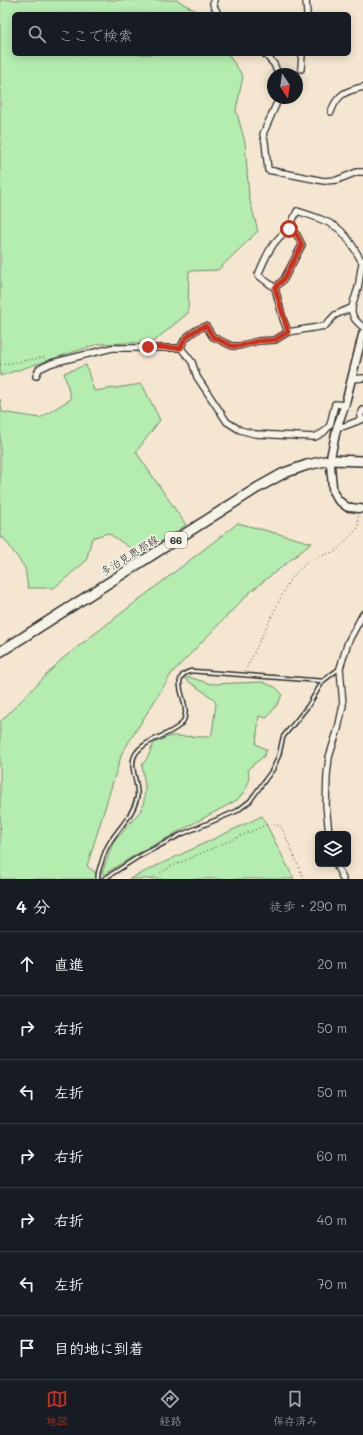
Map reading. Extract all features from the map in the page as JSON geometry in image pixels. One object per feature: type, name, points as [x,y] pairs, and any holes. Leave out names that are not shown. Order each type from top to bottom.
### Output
[{"type":"main road","name":"多治見恵那線","points":[[0,652],[257,488],[284,473],[330,460],[363,461]]},
{"type":"street","points":[[214,0],[213,4],[217,12]]},
{"type":"street","points":[[306,0],[307,12]]},
{"type":"street","points":[[267,56],[276,68]]},
{"type":"street","points":[[301,68],[302,56]]},
{"type":"street","points":[[331,112],[334,103],[343,93],[363,87]]},
{"type":"street","points":[[276,104],[262,134],[265,142],[268,170],[324,181],[337,180],[357,172],[363,172]]},
{"type":"street","points":[[288,332],[275,288],[258,275],[267,254],[279,236],[289,229],[297,211],[332,225],[342,232],[363,261],[358,289],[351,308],[355,322],[363,327]]},
{"type":"street","points":[[275,288],[284,279],[302,245],[297,235],[289,229]]},
{"type":"street","points":[[345,405],[335,404],[330,425],[324,432],[315,437],[255,434],[240,430],[228,422],[197,377],[192,362],[181,348],[182,342],[198,328],[206,326],[213,337],[232,346],[239,346],[258,341],[275,340],[288,332],[325,326],[335,315],[351,308]]},
{"type":"street","points":[[360,508],[347,506],[338,500],[333,492],[330,460],[337,427],[345,405],[363,333]]},
{"type":"street","points":[[36,376],[39,370],[51,363],[112,348],[181,348]]},
{"type":"street","points":[[352,379],[363,378]]},
{"type":"street","points":[[337,427],[362,420],[360,416],[363,410]]},
{"type":"street","points":[[329,831],[326,805],[327,775],[329,756],[338,729],[343,704],[340,668],[348,642],[363,614]]},
{"type":"street","points":[[338,867],[344,879]]},
{"type":"lane","points":[[104,879],[138,857],[180,835],[237,811],[250,801],[273,769],[279,755],[283,737],[308,706],[323,682],[340,668]]},
{"type":"lane","points":[[98,879],[100,867],[109,843],[129,816],[137,797],[133,758],[139,749],[146,744],[172,731],[183,723],[186,709],[180,687],[182,675],[192,671],[323,682]]},
{"type":"path","points":[[0,365],[45,357],[51,363]]},
{"type":"path","points":[[242,675],[290,578],[307,562],[336,551],[358,528],[360,508]]},
{"type":"path","points":[[150,879],[187,859],[268,824],[275,824],[282,828],[304,879]]},
{"type":"green space","points":[[0,0],[177,0],[198,12],[12,12],[12,56],[229,56],[243,76],[236,110],[245,142],[249,197],[258,231],[218,270],[189,271],[188,313],[153,342],[98,344],[0,376]]},
{"type":"green space","points":[[86,365],[94,391],[142,384],[160,420],[136,452],[186,525],[141,555],[108,533],[92,538],[86,561],[54,588],[28,588],[25,568],[3,537],[0,539],[0,399],[2,412],[40,418],[71,399],[64,373]]},
{"type":"green space","points":[[238,523],[312,543],[250,592],[172,673],[122,753],[87,866],[104,879],[0,879],[0,722],[62,659]]},
{"type":"green space","points":[[189,677],[211,684],[262,682],[275,687],[282,694],[279,702],[267,718],[259,716],[256,744],[267,750],[264,756],[248,769],[249,778],[247,786],[237,800],[135,855],[103,875],[102,873],[113,843],[142,809],[145,787],[142,765],[154,743],[171,736],[210,737],[212,733],[216,704],[214,699],[185,679]]},
{"type":"green space","points":[[262,816],[294,879],[129,879]]},
{"type":"route","points":[[148,347],[181,348],[182,342],[198,328],[206,326],[213,337],[232,346],[239,346],[258,341],[275,340],[288,332],[275,288],[284,279],[302,245],[297,235],[289,229]]}]
